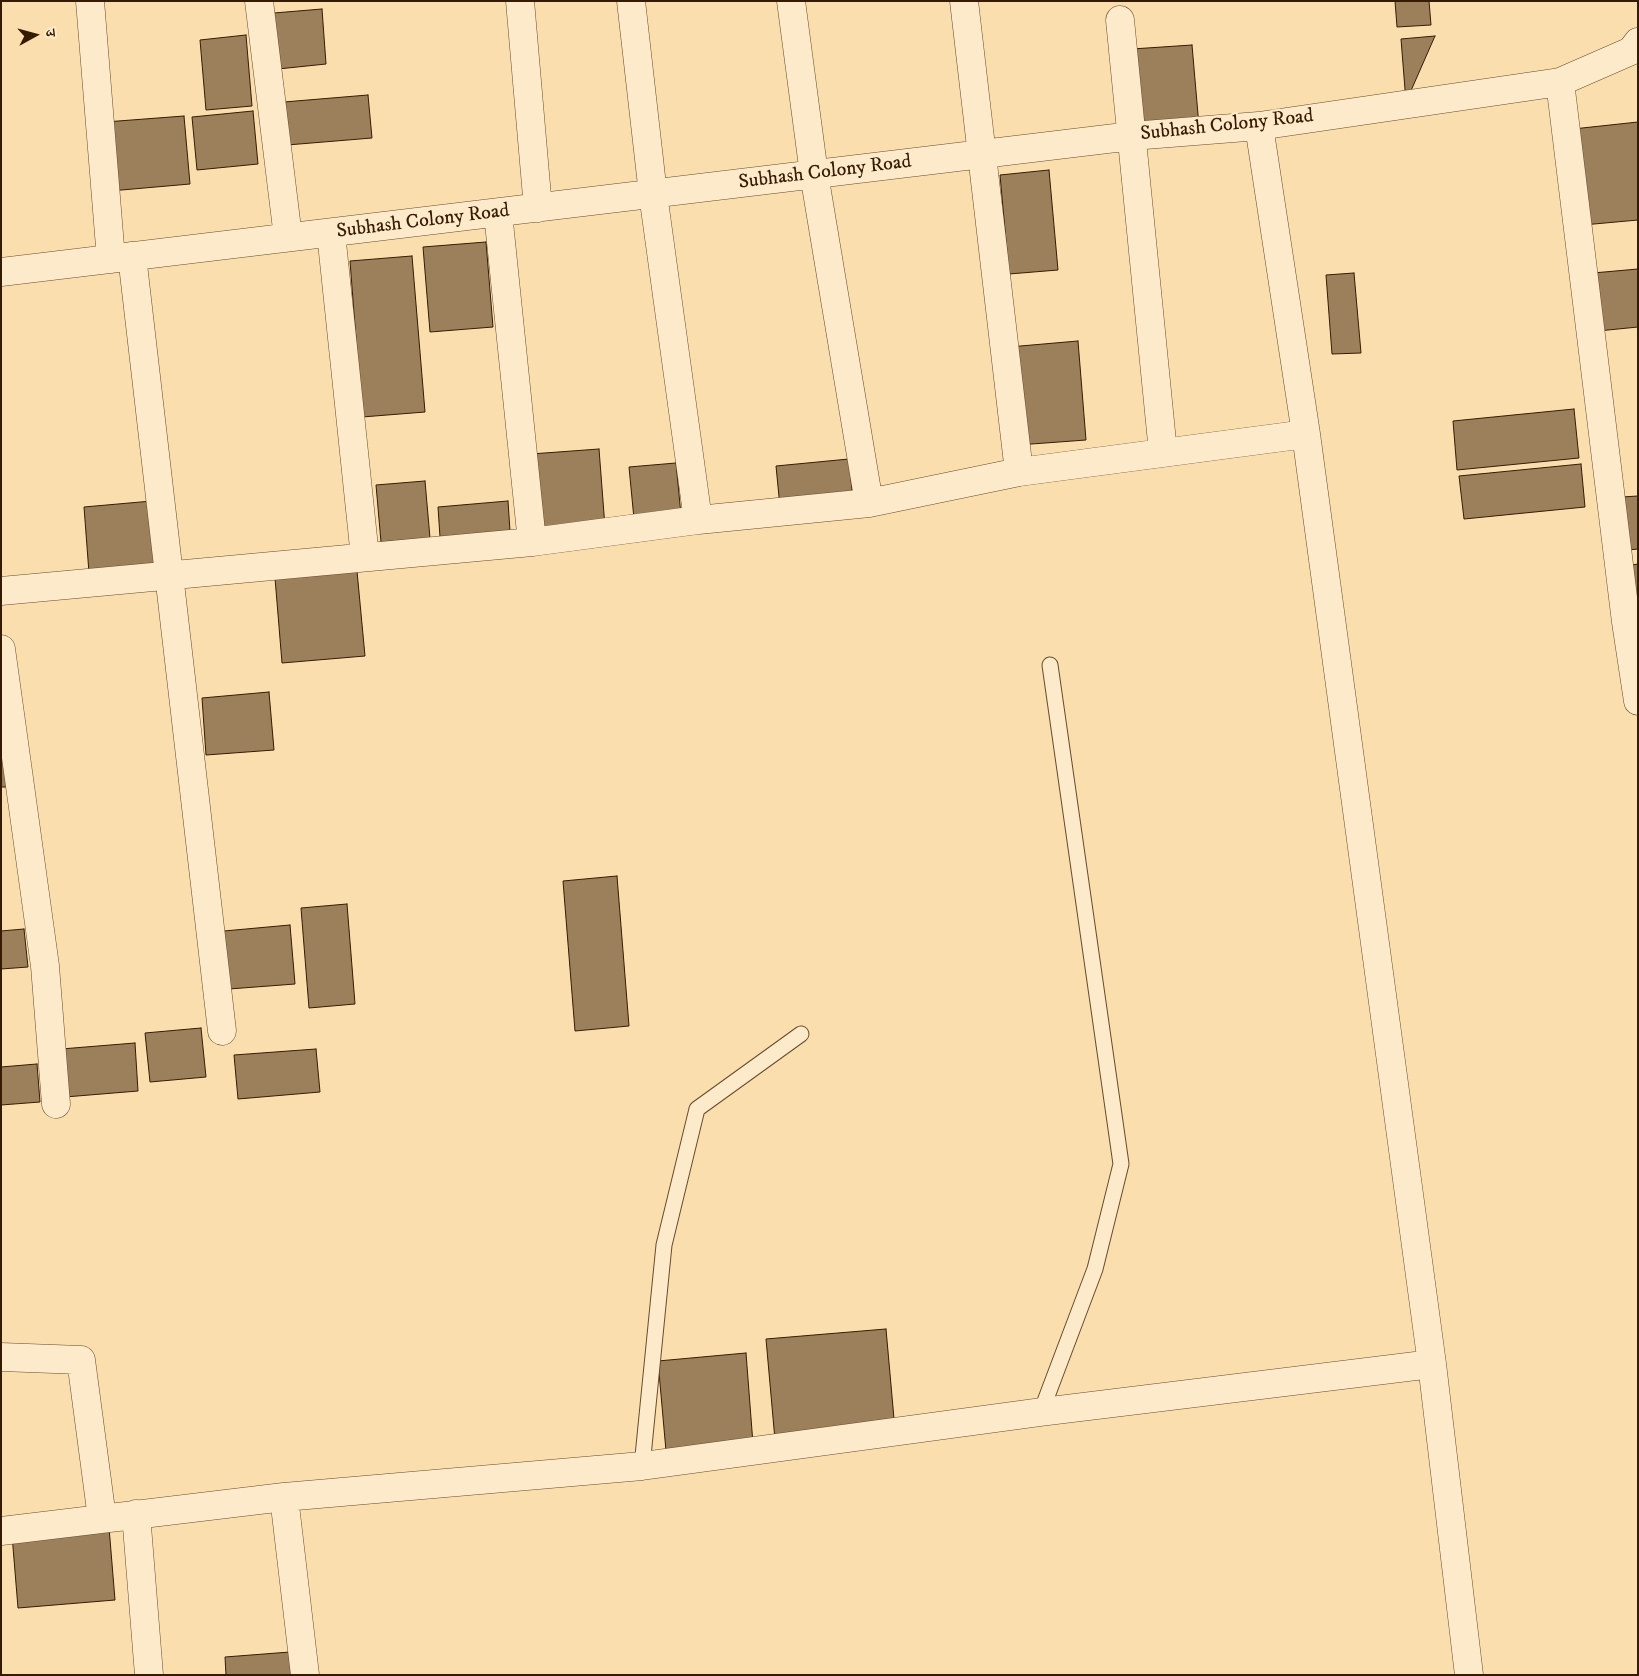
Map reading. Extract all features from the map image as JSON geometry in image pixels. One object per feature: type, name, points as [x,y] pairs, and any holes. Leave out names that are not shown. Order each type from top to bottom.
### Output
[{"type":"street","points":[[90,1],[121,257],[169,575],[222,1031]]},
{"type":"street","points":[[259,1],[288,237]]},
{"type":"street","points":[[520,1],[538,208]]},
{"type":"street","points":[[632,1],[653,194],[698,520]]},
{"type":"street","points":[[791,1],[814,174],[870,503]]},
{"type":"street","points":[[964,1],[1019,472]]},
{"type":"street","points":[[1120,20],[1163,452]]},
{"type":"street","name":"Subhash Colony Road","points":[[1,272],[1132,136],[1259,126],[1560,82],[1631,51],[1638,42]]},
{"type":"street","points":[[1560,82],[1632,621],[1638,701]]},
{"type":"street","points":[[1259,126],[1306,434],[1432,1364],[1469,1675]]},
{"type":"street","points":[[498,213],[532,542]]},
{"type":"street","points":[[331,233],[365,557]]},
{"type":"street","points":[[1,591],[532,542],[698,520],[870,503],[1019,472],[1306,434]]},
{"type":"street","points":[[1,649],[45,966],[56,1104]]},
{"type":"street","points":[[1,1357],[81,1360],[102,1518]]},
{"type":"street","points":[[1,1531],[284,1497],[642,1466],[1041,1412],[1432,1364]]},
{"type":"street","points":[[284,1497],[304,1675]]},
{"type":"street","points":[[136,1514],[148,1675]]},
{"type":"lane","points":[[1041,1412],[1095,1269],[1121,1164],[1050,665]]},
{"type":"lane","points":[[642,1466],[664,1245],[697,1109],[801,1034]]},
{"type":"building","points":[[1395,1],[1429,1],[1431,25],[1397,27]]},
{"type":"building","points":[[322,9],[326,64],[278,69],[274,13]]},
{"type":"building","points":[[246,35],[252,106],[206,110],[200,40]]},
{"type":"building","points":[[1435,36],[1406,102],[1401,39]]},
{"type":"building","points":[[1192,45],[1199,126],[1139,131],[1132,49]]},
{"type":"building","points":[[368,95],[372,138],[287,145],[284,102]]},
{"type":"building","points":[[253,111],[258,164],[197,170],[192,117]]},
{"type":"building","points":[[184,116],[190,184],[110,191],[105,122]]},
{"type":"building","points":[[1638,122],[1638,220],[1583,225],[1573,129]]},
{"type":"building","points":[[1049,170],[1058,270],[1009,274],[1000,175]]},
{"type":"building","points":[[486,242],[493,327],[430,332],[423,247]]},
{"type":"building","points":[[412,256],[425,412],[362,417],[350,261]]},
{"type":"building","points":[[1638,269],[1638,327],[1598,331],[1593,273]]},
{"type":"building","points":[[1354,273],[1361,353],[1332,354],[1326,275]]},
{"type":"building","points":[[1078,341],[1086,440],[1018,445],[1009,347]]},
{"type":"building","points":[[1574,409],[1579,458],[1457,470],[1453,421]]},
{"type":"building","points":[[599,449],[605,527],[538,533],[531,454]]},
{"type":"building","points":[[849,459],[853,501],[780,507],[776,466]]},
{"type":"building","points":[[676,463],[681,515],[634,519],[629,467]]},
{"type":"building","points":[[1581,464],[1585,507],[1464,519],[1459,476]]},
{"type":"building","points":[[425,481],[430,538],[381,542],[376,485]]},
{"type":"building","points":[[1638,496],[1638,549],[1628,550],[1622,497]]},
{"type":"building","points":[[152,501],[158,567],[89,573],[84,507]]},
{"type":"building","points":[[508,501],[510,531],[440,537],[438,507]]},
{"type":"building","points":[[1638,564],[1638,610],[1632,565]]},
{"type":"building","points":[[357,571],[365,656],[282,663],[275,578]]},
{"type":"building","points":[[269,692],[274,750],[206,755],[202,698]]},
{"type":"building","points":[[1,725],[7,787],[1,787]]},
{"type":"building","points":[[617,876],[629,1026],[575,1031],[563,881]]},
{"type":"building","points":[[347,904],[355,1004],[309,1008],[301,908]]},
{"type":"building","points":[[290,925],[295,984],[229,989],[224,931]]},
{"type":"building","points":[[24,929],[28,967],[1,969],[1,931]]},
{"type":"building","points":[[201,1028],[206,1077],[150,1082],[145,1033]]},
{"type":"building","points":[[135,1043],[138,1091],[65,1097],[61,1049]]},
{"type":"building","points":[[316,1049],[320,1092],[238,1099],[234,1055]]},
{"type":"building","points":[[37,1064],[40,1102],[1,1105],[1,1067]]},
{"type":"building","points":[[886,1329],[895,1430],[775,1440],[766,1339]]},
{"type":"building","points":[[746,1353],[753,1444],[666,1451],[658,1361]]},
{"type":"building","points":[[109,1527],[115,1600],[18,1608],[12,1535]]},
{"type":"building","points":[[290,1652],[292,1675],[226,1675],[225,1657]]}]
